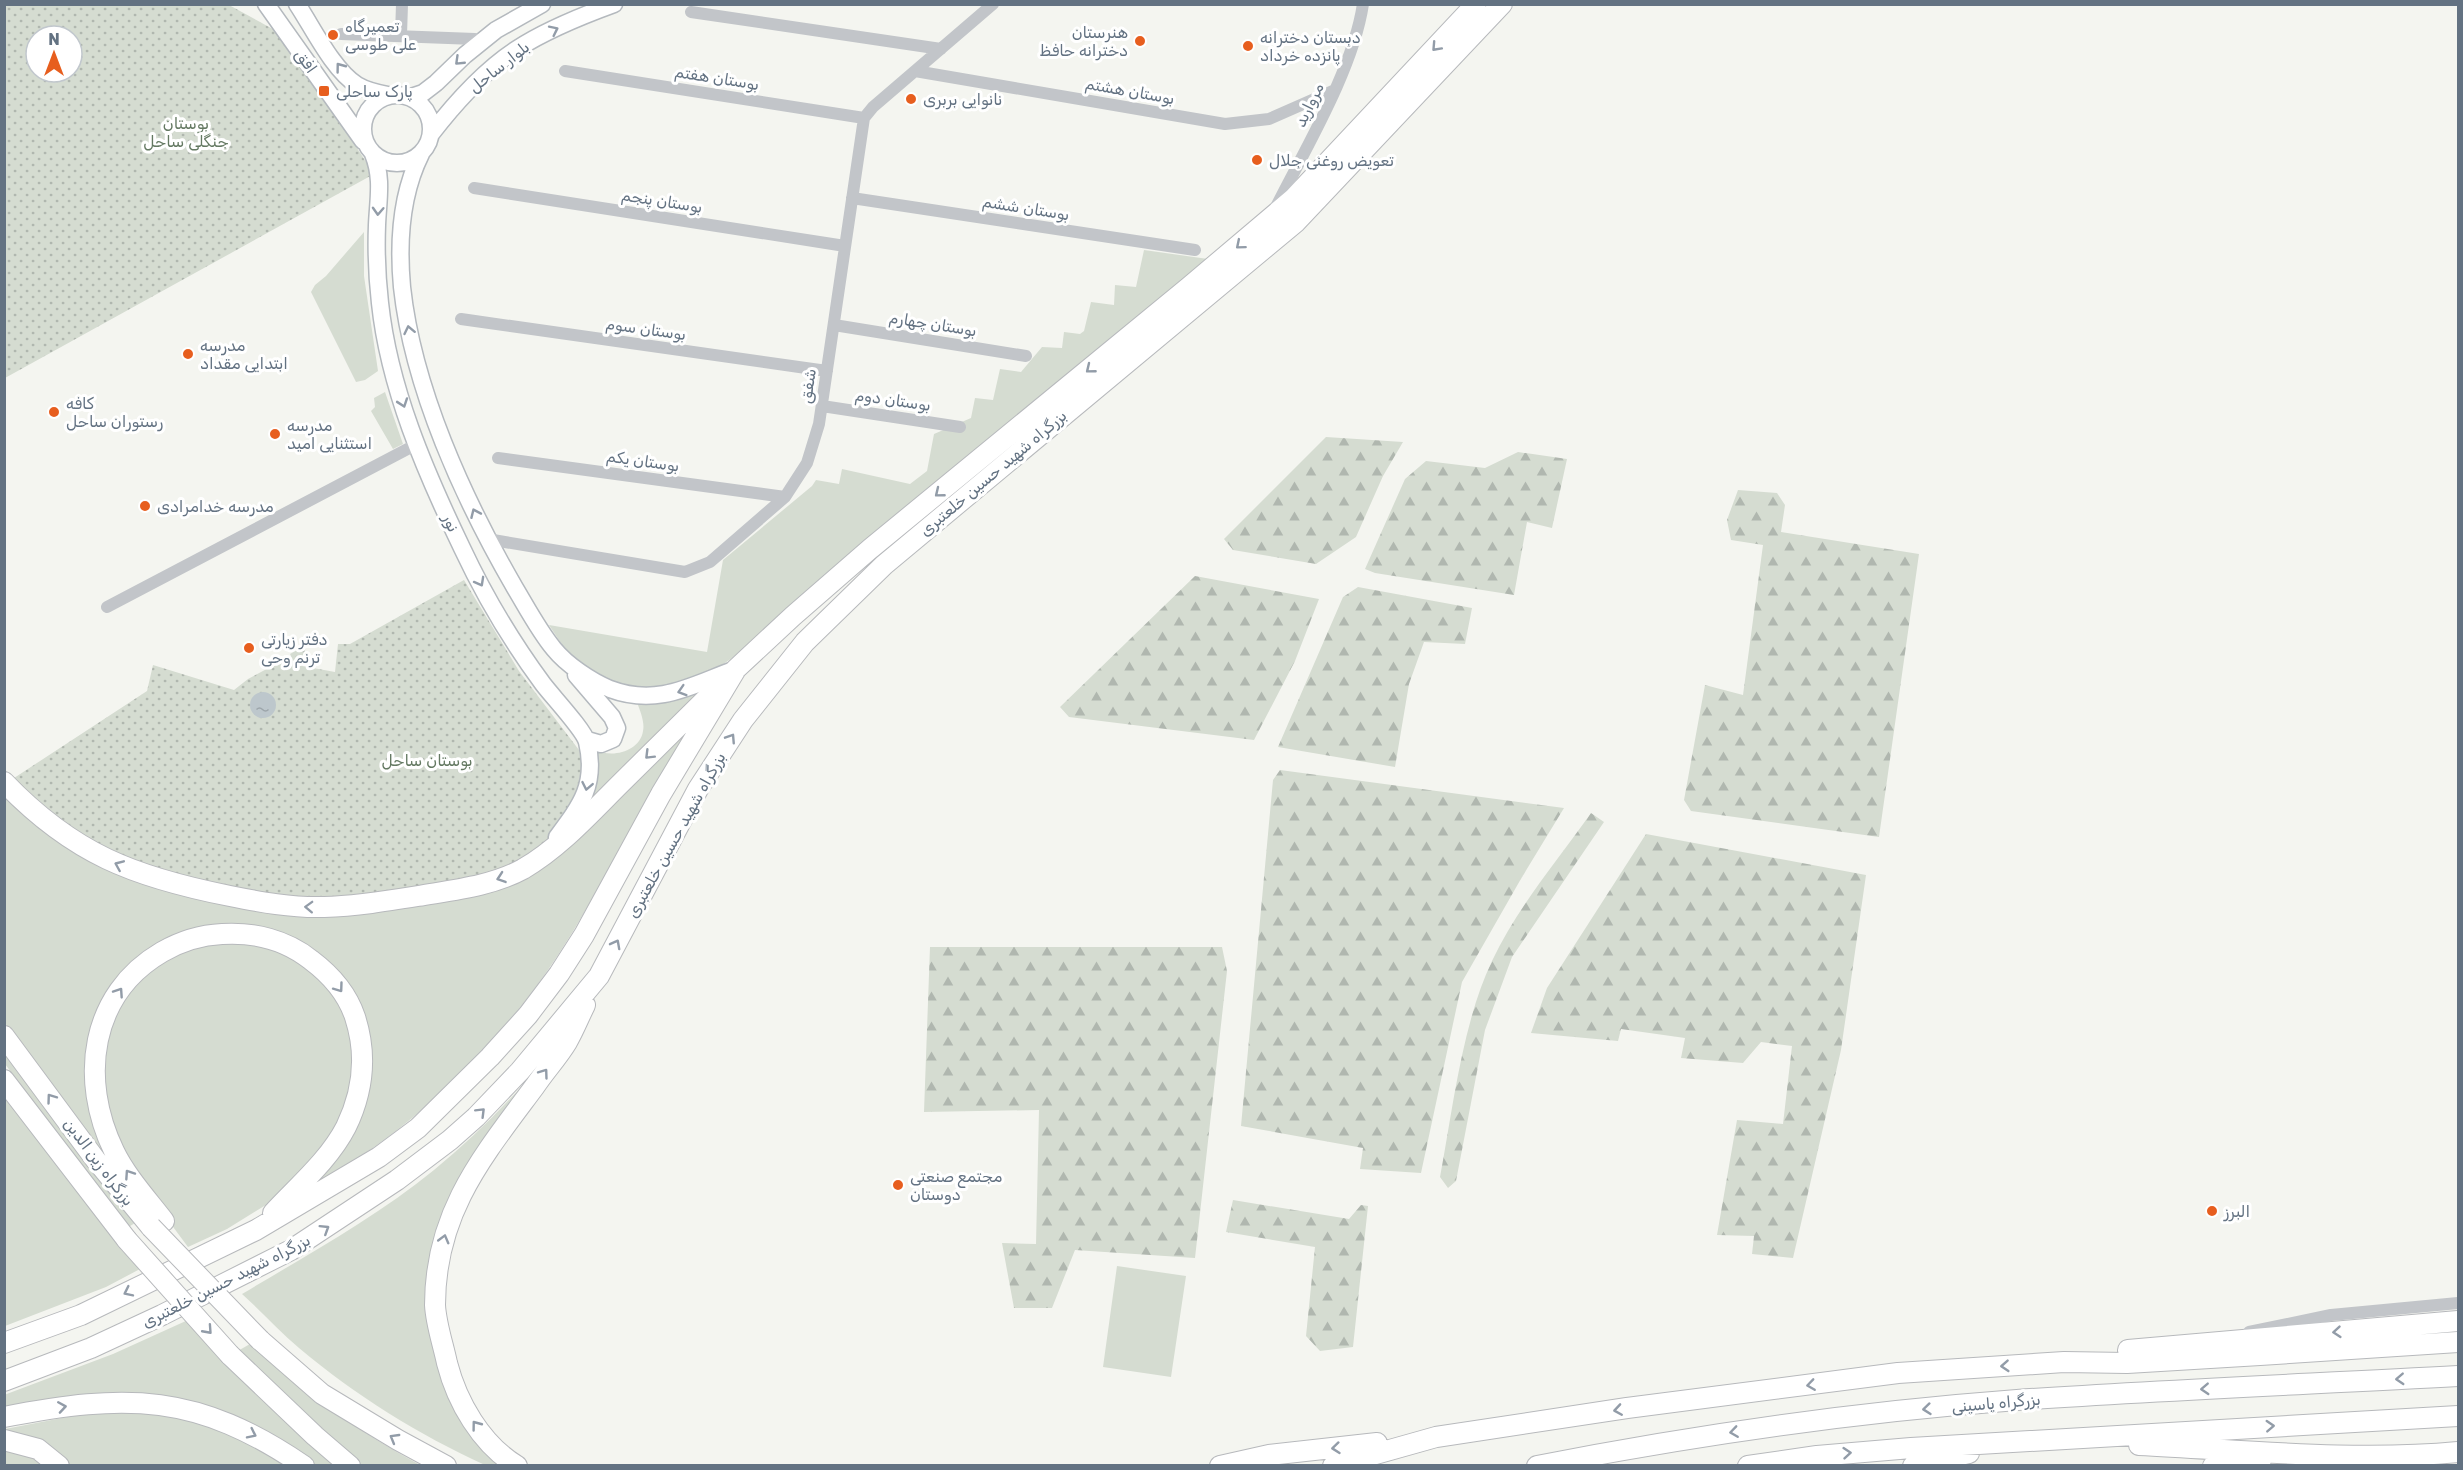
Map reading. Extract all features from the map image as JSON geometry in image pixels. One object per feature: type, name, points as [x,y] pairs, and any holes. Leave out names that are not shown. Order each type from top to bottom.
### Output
[{"type":"highway","name":"بزرگراه شهید حسین خلعتبری","points":[[4,1343],[81,1315],[256,1230],[379,1157],[418,1128],[490,1057],[528,1015],[559,974],[584,934],[661,794],[736,669],[870,549],[1293,199],[1476,4]]},
{"type":"highway","name":"بزرگراه شهید حسین خلعتبری","points":[[4,1381],[91,1348],[291,1250],[360,1207],[427,1159],[476,1117],[520,1071],[599,976],[698,789],[743,720],[805,642],[884,565],[1296,222],[1502,4]]},
{"type":"highway","points":[[4,782],[31,810],[61,833],[118,866],[193,888],[288,906],[353,905],[467,888],[502,879],[524,868],[545,853],[584,821],[736,669]]},
{"type":"highway","points":[[256,1230],[338,1141],[358,1095],[363,1059],[358,1026],[338,984],[302,953],[286,944],[252,935],[233,933],[201,936],[185,941],[154,957],[139,968],[117,992],[100,1029],[94,1058],[96,1097],[103,1125],[114,1152],[158,1224],[191,1256],[201,1282],[260,1340],[322,1394],[389,1435],[446,1466]]},
{"type":"highway","points":[[517,1466],[500,1455],[462,1405],[450,1373],[435,1307],[441,1251],[448,1224],[460,1194],[478,1164],[566,1042],[599,976]]},
{"type":"highway","name":"بزرگراه زین الدین","points":[[5,1037],[96,1159],[158,1224]]},
{"type":"highway","name":"بزرگراه زین الدین","points":[[4,1080],[127,1240],[230,1355],[350,1466]]},
{"type":"highway","points":[[2064,1362],[2129,1350],[2215,1341],[2458,1322]]},
{"type":"highway","points":[[1220,1466],[1269,1455],[1436,1437],[1627,1408],[1898,1373],[2064,1362],[2127,1363],[2458,1342]]},
{"type":"highway","name":"بزرگراه یاسینی","points":[[1537,1466],[1732,1432],[2004,1402],[2458,1376]]},
{"type":"highway","points":[[4,1417],[73,1405],[101,1403],[151,1403],[177,1407],[247,1431],[269,1442],[304,1466]]},
{"type":"highway","points":[[1748,1466],[1841,1454],[2458,1416]]},
{"type":"highway","points":[[1333,1466],[1436,1437]]},
{"type":"highway","points":[[4,1440],[38,1449],[59,1466]]},
{"type":"highway","points":[[2044,1440],[2364,1456],[2411,1461],[2458,1454]]},
{"type":"highway","points":[[1913,1466],[2013,1442]]},
{"type":"highway","points":[[2213,1466],[2308,1453]]},
{"type":"main road","name":"افق","points":[[266,4],[370,150]]},
{"type":"main road","name":"افق","points":[[297,4],[342,72],[356,84],[372,92],[388,95]]},
{"type":"main road","name":"بلوار ساحل","points":[[411,97],[423,93],[496,30],[542,4]]},
{"type":"main road","name":"بلوار ساحل","points":[[431,134],[454,105],[483,76],[516,49],[556,28],[614,4]]},
{"type":"main road","points":[[400,94],[411,97],[427,112],[431,123],[428,145],[421,154],[402,163],[391,163],[370,150],[363,136],[364,116],[378,100],[388,95],[400,94]]},
{"type":"main road","name":"نور","points":[[370,150],[380,176],[377,269],[380,305],[397,383],[425,467],[463,550],[508,632],[542,683],[587,740]]},
{"type":"main road","name":"نور","points":[[421,154],[412,172],[401,226],[402,286],[408,325],[420,376],[449,455],[487,539],[555,650],[592,680],[632,695],[674,694],[736,669]]},
{"type":"main road","points":[[463,550],[487,539]]},
{"type":"main road","points":[[545,853],[574,815],[587,793],[589,777],[587,740],[601,744],[612,739],[617,728],[612,717],[555,650]]},
{"type":"street","points":[[401,35],[402,4]]},
{"type":"street","points":[[864,118],[873,107],[993,4]]},
{"type":"street","name":"مروارید","points":[[1272,215],[1335,90],[1360,23],[1363,4]]},
{"type":"street","points":[[691,12],[941,49]]},
{"type":"street","points":[[342,34],[475,39]]},
{"type":"street","name":"بوستان هفتم","points":[[565,71],[864,118]]},
{"type":"street","name":"بوستان هشتم","points":[[915,71],[1225,124],[1269,119],[1335,90]]},
{"type":"street","name":"شفق","points":[[487,539],[685,572],[710,562],[785,497],[807,463],[822,406],[864,118]]},
{"type":"street","name":"بوستان پنجم","points":[[474,188],[845,246]]},
{"type":"street","name":"بوستان ششم","points":[[852,198],[1195,250]]},
{"type":"street","name":"بوستان سوم","points":[[461,319],[827,371]]},
{"type":"street","name":"بوستان چهارم","points":[[834,325],[1026,356]]},
{"type":"street","name":"بوستان دوم","points":[[822,406],[960,427]]},
{"type":"street","points":[[107,608],[417,444]]},
{"type":"street","name":"بوستان یکم","points":[[498,458],[785,497]]},
{"type":"street","points":[[2215,1341],[2285,1323],[2331,1315],[2458,1303]]},
{"type":"green space","name":"بوستان جنگلی ساحل","points":[[5,5],[229,5],[282,34],[374,174],[5,378]]},
{"type":"green space","points":[[364,232],[364,276],[378,371],[365,380],[356,382],[311,292]]},
{"type":"green space","points":[[1144,250],[1208,259],[732,658],[719,667],[660,690],[609,683],[570,657],[549,625],[707,652],[723,560],[812,486],[816,480],[839,484],[842,469],[910,484],[927,471],[934,434],[971,418],[975,398],[993,400],[1000,369],[1021,372],[1042,347],[1062,348],[1064,332],[1080,334],[1084,331],[1091,302],[1114,305],[1115,285],[1136,287]]},
{"type":"green space","points":[[385,392],[403,444],[393,449],[371,411],[375,407],[374,398]]},
{"type":"green space","points":[[1326,437],[1403,442],[1383,476],[1356,537],[1316,564],[1233,550],[1224,539]]},
{"type":"green space","points":[[1518,452],[1567,459],[1552,528],[1527,522],[1514,595],[1375,573],[1365,569],[1405,479],[1426,461],[1485,468]]},
{"type":"green space","points":[[1738,490],[1777,493],[1785,505],[1781,532],[1919,554],[1879,837],[1691,811],[1684,800],[1705,685],[1743,695],[1763,545],[1731,540],[1727,520]]},
{"type":"green space","points":[[1195,576],[1319,599],[1295,661],[1254,740],[1069,717],[1060,707]]},
{"type":"green space","name":"بوستان ساحل","points":[[464,580],[519,671],[582,754],[582,785],[551,837],[518,865],[444,886],[302,901],[174,877],[79,838],[11,780],[147,691],[153,665],[234,690],[248,679],[291,656],[290,654],[297,650],[295,647],[307,641],[302,666],[335,672],[338,644],[350,644]]},
{"type":"green space","points":[[1358,587],[1472,608],[1465,644],[1424,642],[1409,684],[1395,767],[1278,747],[1343,597]]},
{"type":"green space","points":[[702,690],[589,804],[596,784],[595,749],[608,753],[624,752],[641,738],[643,724],[637,702],[677,700]]},
{"type":"green space","points":[[700,712],[663,772],[577,925],[539,982],[498,1034],[453,1082],[403,1125],[354,1161],[282,1207],[346,1137],[361,1022],[284,938],[154,949],[90,1046],[132,1191],[67,1110],[5,1023],[4,792],[502,884]]},
{"type":"green space","points":[[1280,770],[1564,808],[1462,982],[1421,1173],[1360,1169],[1363,1148],[1241,1126],[1273,780]]},
{"type":"green space","points":[[1591,813],[1604,822],[1512,957],[1485,1030],[1456,1181],[1448,1188],[1440,1177],[1466,1039],[1482,986],[1492,961],[1513,922]]},
{"type":"green space","points":[[1646,834],[1866,875],[1841,1050],[1793,1258],[1752,1254],[1754,1236],[1717,1235],[1737,1120],[1783,1124],[1792,1046],[1761,1042],[1743,1063],[1681,1058],[1685,1038],[1621,1029],[1618,1041],[1531,1033],[1547,988]]},
{"type":"green space","points":[[202,940],[270,944],[321,974],[347,1013],[357,1077],[336,1133],[274,1200],[227,1229],[188,1247],[127,1165],[106,1116],[102,1041],[139,973]]},
{"type":"green space","points":[[930,947],[1222,947],[1227,971],[1195,1258],[1075,1250],[1052,1308],[1014,1308],[1002,1243],[1036,1244],[1039,1110],[924,1112]]},
{"type":"green space","points":[[4,1050],[73,1146],[135,1223],[127,1228],[5,1064]]},
{"type":"green space","points":[[541,1064],[474,1155],[456,1186],[441,1218],[432,1252],[428,1289],[430,1330],[436,1362],[447,1393],[460,1419],[500,1465],[485,1465],[436,1441],[388,1413],[342,1382],[284,1335],[242,1294],[340,1235],[411,1188],[476,1133]]},
{"type":"green space","points":[[4,1091],[140,1269],[106,1287],[5,1326]]},
{"type":"green space","points":[[1233,1200],[1349,1219],[1361,1205],[1368,1206],[1353,1347],[1320,1351],[1306,1336],[1315,1247],[1226,1232]]},
{"type":"green space","points":[[1117,1266],[1186,1276],[1171,1377],[1103,1367]]},
{"type":"green space","points":[[188,1320],[336,1465],[315,1465],[282,1444],[189,1401],[170,1397],[129,1392],[105,1393],[5,1407],[4,1395],[113,1354]]},
{"type":"green space","points":[[250,1344],[332,1410],[375,1439],[420,1465],[360,1465],[236,1352]]},
{"type":"green space","points":[[142,1411],[168,1415],[204,1425],[239,1439],[289,1465],[67,1465],[5,1435],[5,1429],[93,1412]]},
{"type":"green space","points":[[4,1446],[16,1448],[50,1465],[5,1465]]},
{"type":"water","points":[[263,692],[272,696],[276,705],[272,714],[263,718],[254,714],[250,705],[254,696]]},
{"type":"place","name":"تعمیرگاه علی طوسی","points":[[333,35]]},
{"type":"place","name":"هنرستان دخترانه حافظ","points":[[1140,41]]},
{"type":"place","name":"دبستان دخترانه پانزده خرداد","points":[[1248,46]]},
{"type":"place","name":"پارک ساحلی","points":[[324,91]]},
{"type":"place","name":"نانوایی بربری","points":[[911,99]]},
{"type":"place","name":"تعویض روغنی جلال","points":[[1257,160]]},
{"type":"place","name":"مدرسه ابتدایی مقداد","points":[[188,354]]},
{"type":"place","name":"کافه رستوران ساحل","points":[[54,412]]},
{"type":"place","name":"مدرسه استثنایی امید","points":[[275,434]]},
{"type":"place","name":"مدرسه خدامرادی","points":[[145,506]]},
{"type":"place","name":"دفتر زیارتی ترنم وحی","points":[[249,648]]},
{"type":"place","name":"مجتمع صنعتی دوستان","points":[[898,1185]]},
{"type":"place","name":"البرز","points":[[2212,1211]]}]
